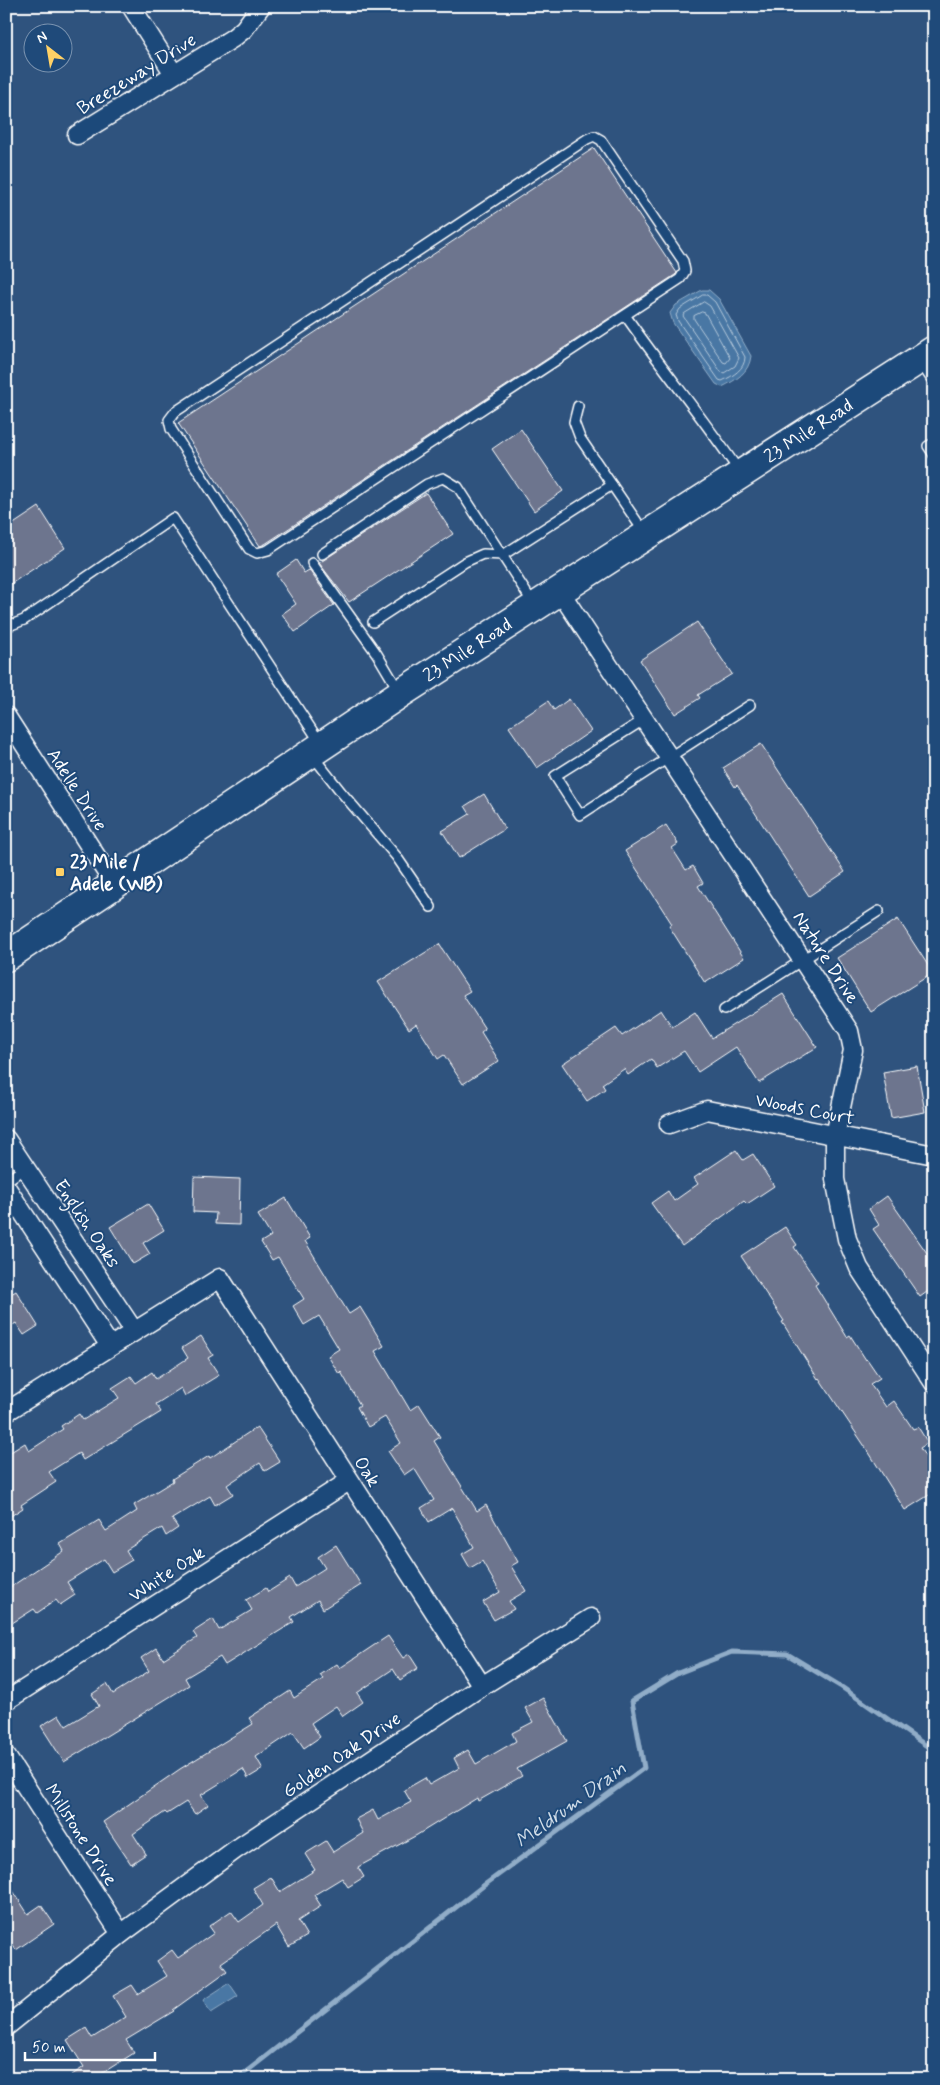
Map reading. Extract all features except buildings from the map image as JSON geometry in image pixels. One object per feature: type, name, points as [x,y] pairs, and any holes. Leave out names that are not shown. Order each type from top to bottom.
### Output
[{"type":"main road","name":"23 Mile Road","points":[[6,957],[401,693],[926,355]]},
{"type":"street","points":[[131,6],[174,74]]},
{"type":"street","name":"Breezeway Drive","points":[[77,135],[232,38],[244,29],[261,6]]},
{"type":"street","name":"Nature Drive","points":[[559,590],[804,959],[849,1031],[853,1050],[836,1136],[835,1179],[847,1239],[860,1268],[934,1383]]},
{"type":"street","name":"Adelle Drive","points":[[6,716],[114,884]]},
{"type":"street","name":"Woods Court","points":[[669,1124],[706,1110],[934,1155]]},
{"type":"street","name":"English Oaks","points":[[6,1138],[134,1331]]},
{"type":"street","points":[[6,1187],[110,1346]]},
{"type":"street","name":"Oak","points":[[134,1331],[220,1278],[482,1686]]},
{"type":"street","points":[[6,1412],[134,1331]]},
{"type":"street","name":"White Oak","points":[[6,1701],[349,1481]]},
{"type":"street","name":"Golden Oak Drive","points":[[6,2026],[121,1934],[235,1850],[482,1686],[590,1618]]},
{"type":"street","name":"Millstone Drive","points":[[6,1756],[121,1934]]},
{"type":"lane","points":[[594,136],[601,140],[683,261],[685,271],[680,279],[625,315],[268,550],[257,553],[250,549],[171,429],[169,420],[175,412],[587,138],[594,136]]},
{"type":"lane","points":[[625,315],[670,378],[714,434],[740,473]]},
{"type":"lane","points":[[926,355],[934,383]]},
{"type":"lane","points":[[578,406],[574,422],[580,438],[645,535]]},
{"type":"lane","points":[[934,443],[928,446],[934,455]]},
{"type":"lane","points":[[322,554],[427,484],[443,478],[458,487],[534,606]]},
{"type":"lane","points":[[373,622],[465,562],[483,554],[503,555],[612,485]]},
{"type":"lane","points":[[6,627],[24,620],[173,518],[342,794],[396,856],[431,907]]},
{"type":"lane","points":[[312,563],[377,654],[401,693]]},
{"type":"lane","points":[[645,719],[555,776],[580,815],[750,705]]},
{"type":"lane","points":[[724,1010],[879,911]]},
{"type":"lane","points":[[6,1181],[25,1168]]},
{"type":"water","points":[[702,290],[709,290],[719,299],[751,356],[745,371],[737,379],[722,387],[716,384],[673,323],[670,313],[676,305]]},
{"type":"water","points":[[229,1983],[238,1996],[211,2013],[203,2000]]},
{"type":"waterway","name":"Meldrum Drain","points":[[237,2079],[483,1886],[644,1768],[632,1701],[678,1673],[732,1652],[787,1654],[840,1686],[934,1751]]},
{"type":"place","name":"23 Mile / Adele (WB)","points":[[60,872]]}]
